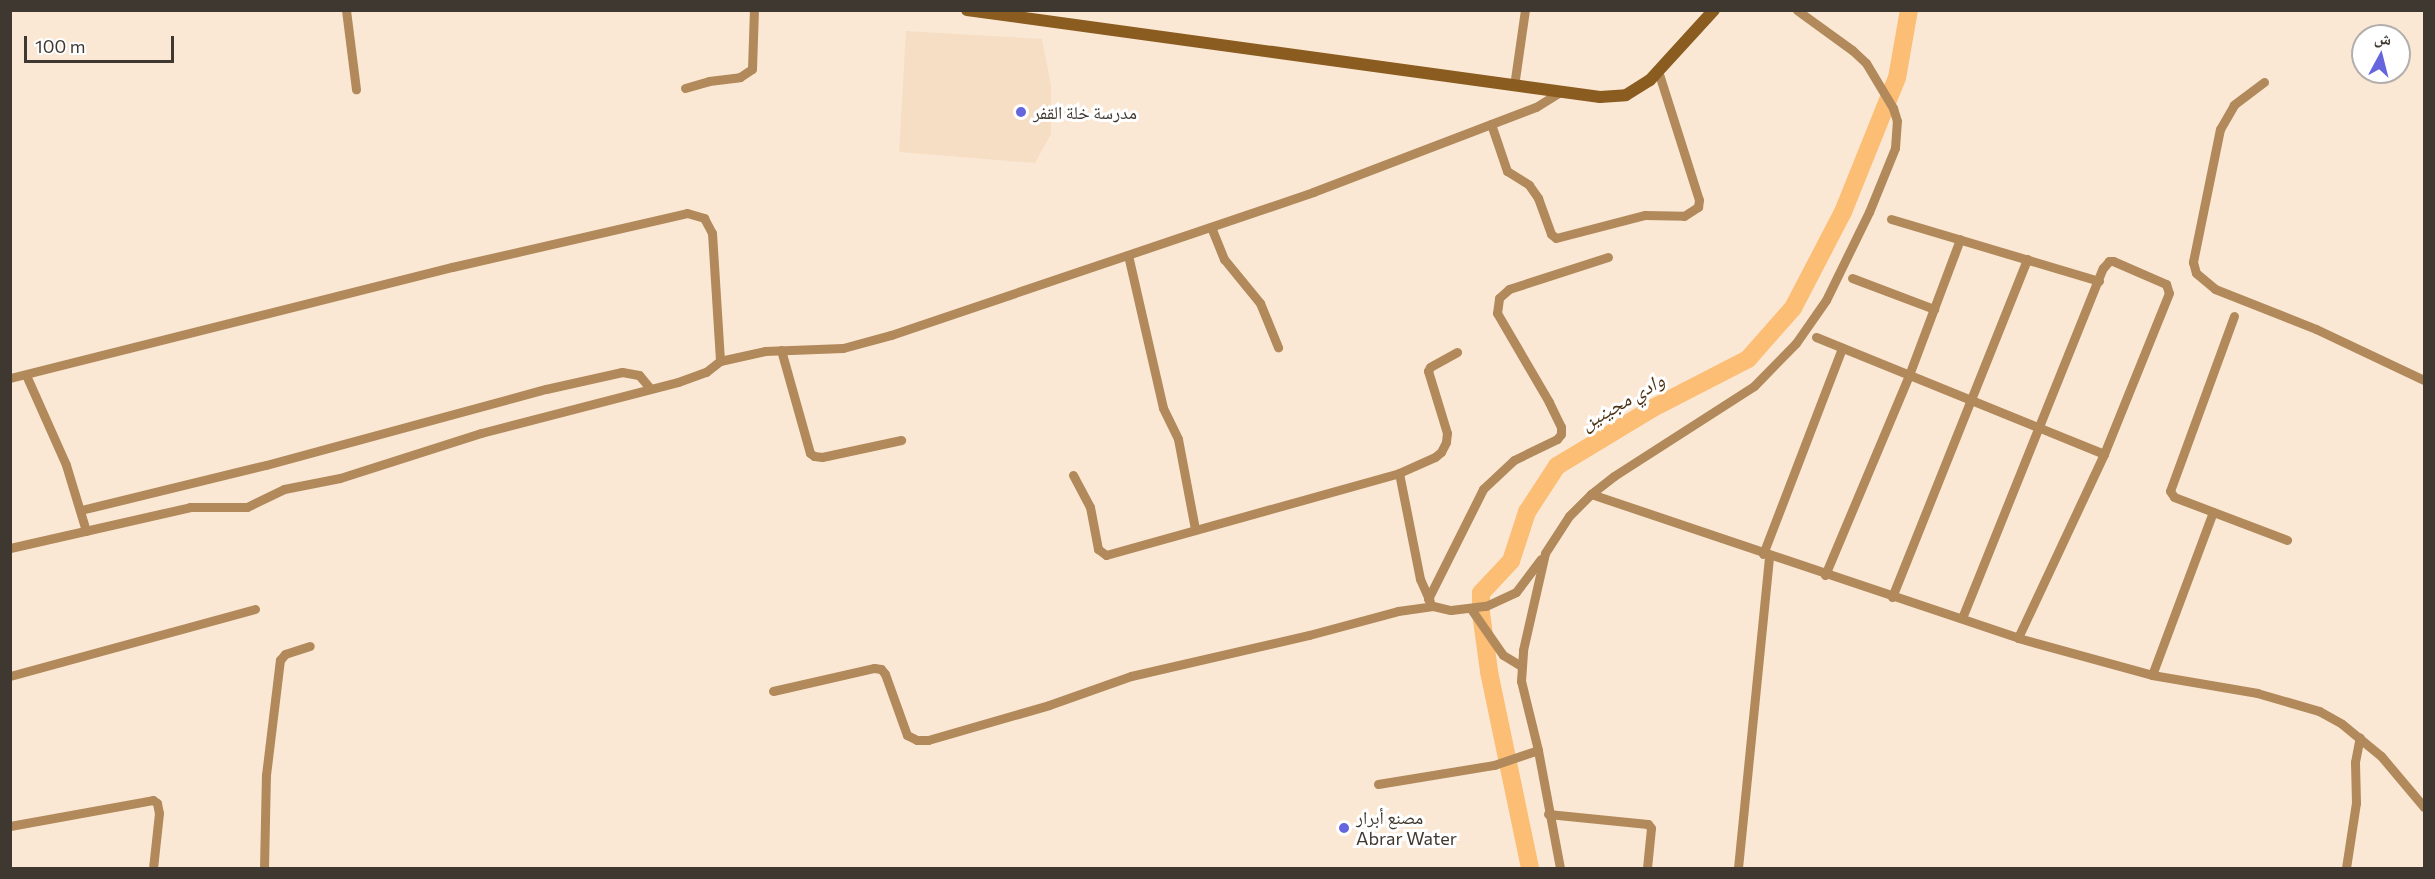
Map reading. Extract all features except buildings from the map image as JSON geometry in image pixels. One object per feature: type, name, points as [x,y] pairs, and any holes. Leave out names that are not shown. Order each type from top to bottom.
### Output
[{"type":"street","points":[[346,10],[356,89]]},
{"type":"street","points":[[685,88],[740,77],[752,69],[754,10]]},
{"type":"street","points":[[967,10],[1600,97],[1626,95],[1640,88],[1714,10]]},
{"type":"street","points":[[1514,86],[1526,10]]},
{"type":"street","points":[[772,691],[874,668],[880,669],[885,674],[907,735],[917,740],[928,740],[1049,705],[1131,676],[1309,635],[1431,602],[1451,610],[1471,609],[1486,606],[1516,592],[1524,585],[1569,516],[1591,494],[1614,476],[1754,386],[1807,329],[1826,300],[1846,259],[1891,159],[1897,134],[1893,108],[1877,79],[1852,50],[1797,10]]},
{"type":"street","points":[[1491,124],[1507,171],[1529,185],[1538,198],[1551,234],[1556,238],[1645,215],[1684,216],[1698,207],[1699,200],[1658,71]]},
{"type":"street","points":[[2264,82],[2234,105],[2220,129],[2193,262],[2196,273],[2215,289],[2316,329],[2424,380]]},
{"type":"street","points":[[10,548],[190,507],[247,507],[284,489],[340,478],[481,433],[706,372],[720,361],[781,350],[843,348],[891,334],[1211,227],[1536,107],[1560,92]]},
{"type":"street","points":[[10,378],[452,267],[687,213],[704,218],[712,232],[720,361]]},
{"type":"street","points":[[1891,219],[2098,281]]},
{"type":"street","points":[[1211,227],[1224,259],[1260,303],[1278,347]]},
{"type":"street","points":[[1825,575],[1910,375],[1960,239]]},
{"type":"street","points":[[1128,255],[1162,408],[1178,439],[1195,529]]},
{"type":"street","points":[[1431,602],[1483,489],[1514,460],[1557,439],[1561,434],[1561,427],[1549,402],[1497,314],[1499,298],[1509,289],[1608,257]]},
{"type":"street","points":[[1892,597],[2027,260]]},
{"type":"street","points":[[1962,618],[2037,427],[2098,281],[2105,265],[2113,261],[2162,282],[2169,289],[2104,454],[2018,638]]},
{"type":"street","points":[[1852,278],[1934,309]]},
{"type":"street","points":[[2234,316],[2170,487],[2174,497],[2287,540]]},
{"type":"street","points":[[1816,337],[2104,454]]},
{"type":"street","points":[[1738,868],[1766,555],[1842,348]]},
{"type":"street","points":[[781,350],[810,453],[822,457],[901,440]]},
{"type":"street","points":[[1073,475],[1089,507],[1101,553],[1106,555],[1399,473],[1435,457],[1441,452],[1446,442],[1447,432],[1428,371],[1430,367],[1457,352]]},
{"type":"street","points":[[81,510],[266,465],[546,389],[622,372],[639,375],[650,388]]},
{"type":"street","points":[[26,375],[55,435],[86,531]]},
{"type":"street","points":[[1399,473],[1420,579],[1431,602]]},
{"type":"street","points":[[1591,494],[1825,575],[2018,638],[2152,675],[2290,700],[2319,711],[2360,737],[2381,756],[2424,807]]},
{"type":"street","points":[[2152,675],[2213,512]]},
{"type":"street","points":[[1545,553],[1521,666],[1521,681],[1538,750],[1548,814],[1560,868]]},
{"type":"street","points":[[10,676],[255,609]]},
{"type":"street","points":[[1471,609],[1503,655],[1521,666]]},
{"type":"street","points":[[264,868],[266,776],[280,660],[285,654],[310,646]]},
{"type":"street","points":[[2346,868],[2356,803],[2355,762],[2360,737]]},
{"type":"street","points":[[1378,784],[1494,765],[1538,750]]},
{"type":"street","points":[[10,826],[153,800],[157,803],[159,813],[153,868]]},
{"type":"street","points":[[1548,814],[1646,822],[1651,828],[1647,868]]},
{"type":"shaded area","points":[[906,31],[1042,39],[1051,85],[1051,134],[1035,163],[899,152]]},
{"type":"waterway","name":"وادي مجينين","points":[[1530,868],[1489,671],[1481,613],[1481,593],[1511,561],[1527,512],[1557,466],[1653,408],[1748,359],[1793,308],[1843,212],[1897,78],[1909,10]]},
{"type":"place","name":"مدرسة خلة القفر","points":[[1021,112]]},
{"type":"place","name":"مصنع أبرار Abrar Water","points":[[1344,828]]}]
